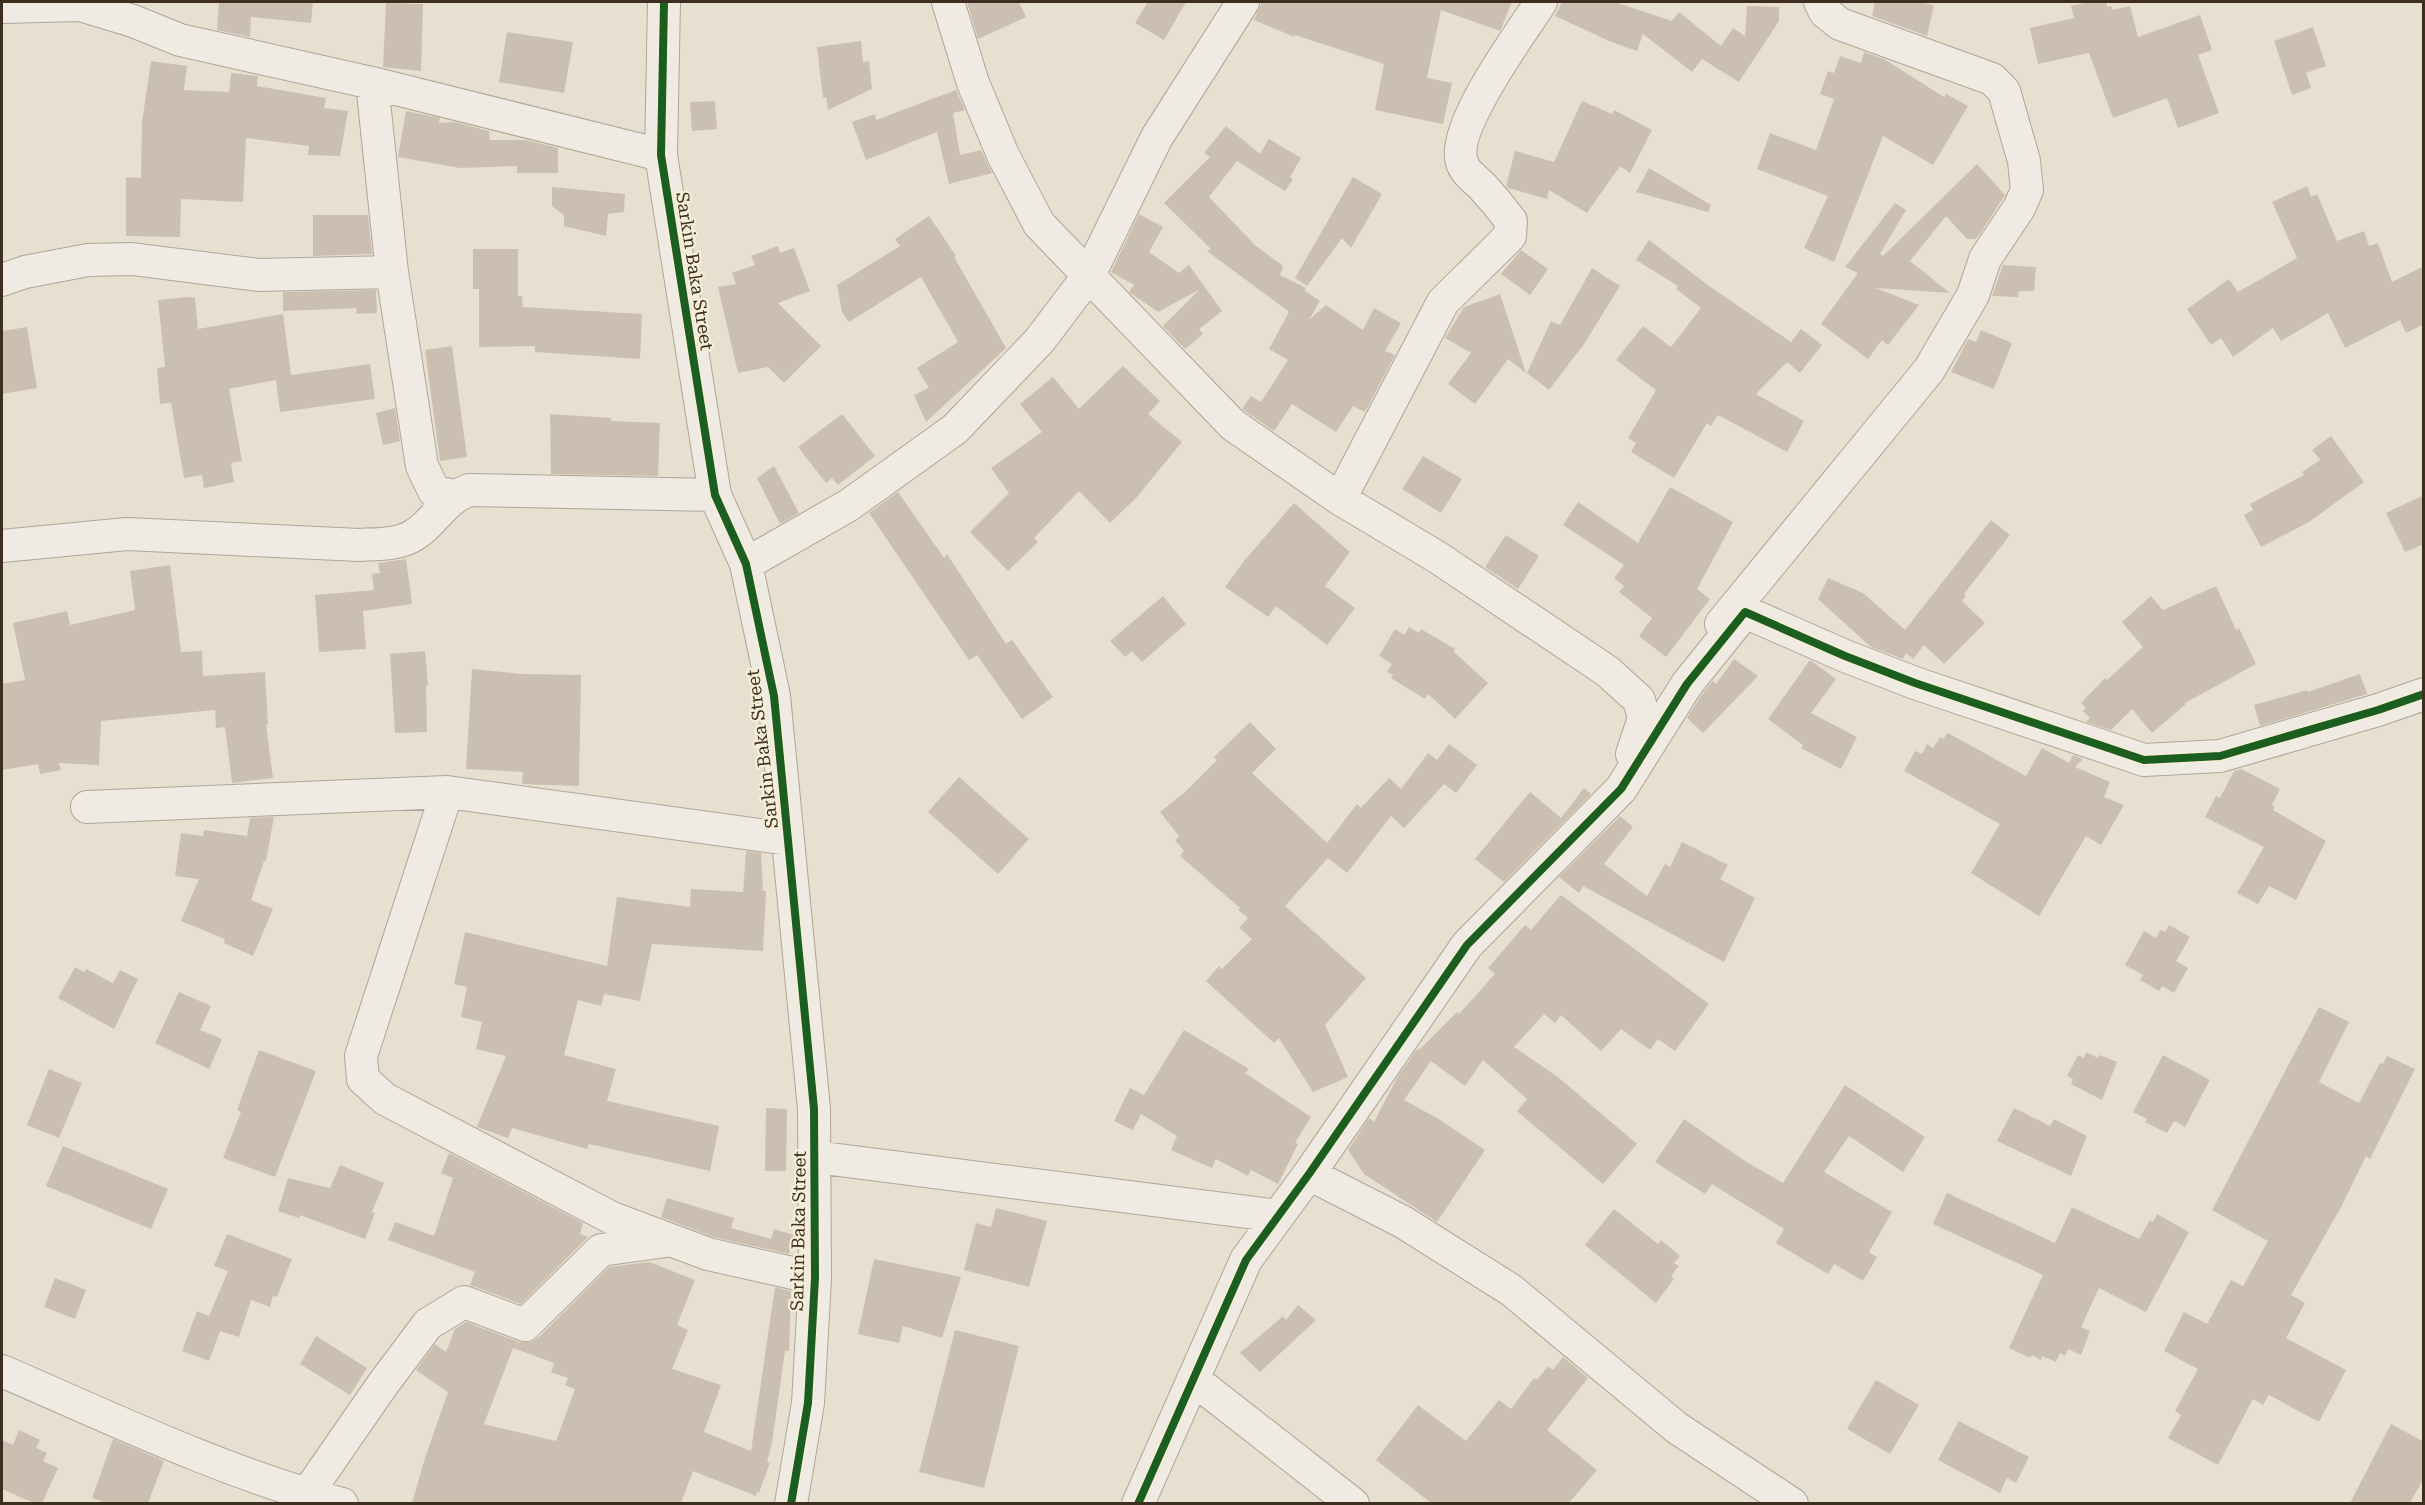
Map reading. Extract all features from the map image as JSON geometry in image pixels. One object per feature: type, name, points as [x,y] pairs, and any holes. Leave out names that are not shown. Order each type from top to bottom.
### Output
[{"type":"street","name":"Sarkin Baka Street","points":[[664,2],[661,155],[715,495],[746,564],[774,696],[814,1108],[814,1278],[808,1403],[791,1503]]},
{"type":"street","points":[[948,2],[973,83],[1003,155],[1039,224],[1233,425],[1340,499],[1437,557],[1607,671],[1639,699],[1644,718]]},
{"type":"street","points":[[746,564],[849,505],[955,429],[1040,339],[1089,274],[1157,137],[1243,2]]},
{"type":"street","points":[[1340,499],[1443,302],[1510,236],[1511,221],[1499,204],[1463,166],[1462,147],[1476,103],[1541,2]]},
{"type":"street","points":[[1621,789],[1644,718],[1929,370],[1973,295],[1985,259],[2019,208],[2026,190],[2024,161],[2004,90],[1992,79],[1840,24],[1825,12],[1820,2]]},
{"type":"street","points":[[2,8],[80,5],[133,11],[180,40],[372,83],[661,155]]},
{"type":"street","points":[[372,83],[392,272],[422,466],[434,491],[454,496]]},
{"type":"street","points":[[2,280],[25,272],[88,260],[132,259],[258,275],[392,272]]},
{"type":"street","points":[[2,546],[127,534],[358,545],[393,543],[414,535],[454,496],[469,490],[715,495]]},
{"type":"street","points":[[1138,1503],[1246,1260],[1309,1174],[1467,945],[1621,789],[1687,684],[1745,612],[1845,656],[1905,679],[2144,760],[2220,756],[2378,710],[2424,694]]},
{"type":"street","points":[[87,807],[447,792],[788,839]]},
{"type":"street","points":[[447,792],[362,1056],[363,1079],[385,1099],[612,1218],[708,1254],[814,1278]]},
{"type":"street","points":[[814,1157],[1278,1216]]},
{"type":"street","points":[[1309,1174],[1403,1222],[1511,1290],[1677,1428],[1792,1503]]},
{"type":"street","points":[[303,1499],[428,1324],[464,1302],[525,1325],[601,1250],[670,1240]]},
{"type":"street","points":[[2,1371],[303,1499],[342,1503]]},
{"type":"street","points":[[1193,1379],[1353,1503]]},
{"type":"building","points":[[219,2],[313,2],[311,23],[251,17],[250,37],[217,30]]},
{"type":"building","points":[[967,2],[1019,2],[1026,17],[978,39]]},
{"type":"building","points":[[1148,2],[1186,2],[1164,40],[1135,23]]},
{"type":"building","points":[[1262,2],[1512,2],[1500,31],[1441,10],[1427,78],[1452,83],[1443,124],[1375,110],[1384,64],[1295,35],[1295,37],[1254,20]]},
{"type":"building","points":[[1562,2],[1615,2],[1672,21],[1679,12],[1721,46],[1733,28],[1745,36],[1747,6],[1779,7],[1779,21],[1739,82],[1702,59],[1692,72],[1643,34],[1637,51],[1609,41],[1555,16]]},
{"type":"building","points":[[1875,2],[1918,2],[1934,5],[1927,36],[1872,16]]},
{"type":"building","points":[[2088,2],[2106,2],[2107,7],[2111,6],[2112,10],[2130,6],[2138,37],[2200,15],[2212,50],[2198,55],[2219,113],[2178,128],[2167,98],[2113,118],[2089,53],[2038,64],[2030,28],[2074,18],[2071,6]]},
{"type":"building","points":[[386,3],[423,4],[421,71],[383,67]]},
{"type":"building","points":[[2313,27],[2326,66],[2306,73],[2311,88],[2292,95],[2274,41]]},
{"type":"building","points":[[507,32],[573,42],[564,93],[499,82]]},
{"type":"building","points":[[861,41],[863,62],[869,61],[872,89],[828,110],[826,97],[823,98],[817,47]]},
{"type":"building","points":[[1864,52],[1884,59],[1944,97],[1946,94],[1968,106],[1933,165],[1883,136],[1834,262],[1804,248],[1828,196],[1757,169],[1770,133],[1816,150],[1834,99],[1820,94],[1828,71],[1834,73],[1840,56],[1861,63]]},
{"type":"building","points":[[151,61],[187,66],[184,90],[229,92],[231,73],[258,76],[257,86],[326,98],[324,108],[348,111],[340,156],[308,155],[309,146],[246,138],[243,202],[181,199],[180,237],[126,236],[126,177],[141,178],[142,122]]},
{"type":"building","points":[[956,90],[965,110],[953,113],[960,155],[981,150],[992,173],[949,184],[937,132],[866,160],[852,122],[875,114],[876,120]]},
{"type":"building","points":[[715,101],[717,129],[692,131],[690,102]]},
{"type":"building","points":[[1582,101],[1612,114],[1614,110],[1652,130],[1630,173],[1620,166],[1587,213],[1549,190],[1547,199],[1508,188],[1506,186],[1515,151],[1554,162]]},
{"type":"building","points":[[406,111],[440,118],[439,123],[454,122],[489,131],[490,140],[526,140],[558,148],[558,173],[517,173],[517,166],[460,168],[398,157]]},
{"type":"building","points":[[1226,126],[1260,154],[1269,139],[1301,158],[1290,177],[1293,179],[1285,191],[1237,161],[1209,197],[1255,245],[1283,266],[1280,275],[1306,288],[1304,290],[1320,301],[1309,320],[1326,305],[1363,330],[1374,308],[1401,323],[1385,351],[1395,355],[1365,412],[1353,406],[1336,432],[1292,404],[1274,431],[1242,409],[1251,396],[1261,402],[1288,360],[1269,349],[1289,312],[1207,251],[1211,249],[1164,203],[1210,157],[1204,153]]},
{"type":"building","points":[[1977,164],[2005,195],[1980,234],[1975,239],[1967,239],[1946,216],[1910,261],[1950,293],[1876,288],[1919,305],[1888,345],[1882,340],[1868,359],[1821,324],[1858,273],[1845,267],[1895,203],[1906,210],[1880,254],[1883,256]]},
{"type":"building","points":[[1649,168],[1711,205],[1708,212],[1636,192]]},
{"type":"building","points":[[1353,177],[1382,194],[1351,248],[1342,238],[1307,286],[1295,278]]},
{"type":"building","points":[[2307,186],[2311,197],[2317,194],[2337,241],[2364,231],[2369,246],[2378,243],[2392,282],[2424,266],[2424,324],[2406,333],[2400,320],[2345,348],[2328,313],[2281,341],[2273,328],[2233,357],[2221,338],[2211,345],[2187,309],[2229,279],[2238,292],[2297,258],[2272,202]]},
{"type":"building","points":[[552,187],[625,194],[624,212],[608,214],[606,236],[564,226],[564,215],[552,206]]},
{"type":"building","points":[[1139,214],[1163,227],[1149,252],[1179,273],[1189,265],[1222,311],[1199,329],[1203,334],[1185,349],[1163,326],[1199,290],[1158,312],[1129,292],[1134,285],[1111,272]]},
{"type":"building","points":[[313,215],[368,215],[372,254],[313,256]]},
{"type":"building","points":[[929,216],[956,256],[954,257],[1006,348],[926,422],[914,395],[929,388],[917,368],[958,342],[921,277],[849,322],[842,312],[837,285],[900,246],[895,239]]},
{"type":"building","points":[[1649,240],[1709,286],[1791,342],[1801,329],[1822,345],[1800,373],[1787,362],[1756,394],[1804,421],[1787,452],[1718,415],[1711,426],[1707,423],[1674,478],[1631,452],[1636,443],[1628,438],[1656,390],[1616,360],[1643,326],[1671,347],[1701,308],[1676,289],[1678,286],[1636,260]]},
{"type":"building","points":[[778,246],[780,253],[794,248],[810,291],[778,303],[821,346],[784,383],[768,367],[738,373],[718,287],[736,284],[732,273],[755,265],[751,256]]},
{"type":"building","points":[[473,249],[518,249],[518,296],[522,296],[523,307],[642,314],[640,359],[535,352],[535,346],[479,347],[479,289],[473,289]]},
{"type":"building","points":[[1521,250],[1548,269],[1530,295],[1501,274]]},
{"type":"building","points":[[2003,265],[2036,267],[2034,291],[2019,291],[2018,297],[1992,296]]},
{"type":"building","points":[[1592,268],[1620,286],[1584,344],[1549,390],[1527,373],[1551,321],[1560,325]]},
{"type":"building","points":[[376,290],[377,313],[356,314],[357,308],[283,311],[283,292]]},
{"type":"building","points":[[1500,294],[1526,373],[1508,359],[1475,404],[1448,384],[1471,353],[1445,338],[1464,307]]},
{"type":"building","points":[[195,298],[198,329],[283,314],[291,375],[370,364],[375,399],[280,412],[276,380],[229,389],[242,461],[231,463],[234,482],[204,488],[202,475],[184,478],[171,403],[160,404],[157,368],[165,367],[158,300]]},
{"type":"building","points":[[27,327],[37,388],[2,394],[2,331]]},
{"type":"building","points":[[1981,330],[2012,343],[1994,389],[1951,372],[1968,339],[1976,342]]},
{"type":"building","points":[[452,346],[467,457],[440,461],[425,350]]},
{"type":"building","points":[[1123,366],[1160,401],[1148,414],[1182,442],[1136,498],[1110,523],[1079,491],[1034,538],[1038,542],[1008,571],[970,532],[1009,493],[991,468],[1042,432],[1020,404],[1053,377],[1079,409]]},
{"type":"building","points":[[395,408],[400,441],[383,445],[376,413]]},
{"type":"building","points":[[550,414],[611,418],[611,421],[660,423],[658,476],[551,474]]},
{"type":"building","points":[[842,414],[875,456],[838,485],[832,478],[826,483],[798,447]]},
{"type":"building","points":[[2331,436],[2364,482],[2309,522],[2261,547],[2244,515],[2253,510],[2250,504],[2304,475],[2302,472],[2320,460],[2312,450]]},
{"type":"building","points":[[1423,456],[1462,479],[1441,513],[1402,489]]},
{"type":"building","points":[[774,466],[799,513],[780,524],[757,478]]},
{"type":"building","points":[[1670,487],[1733,522],[1697,589],[1710,599],[1666,657],[1639,636],[1652,618],[1619,592],[1624,586],[1614,578],[1624,565],[1563,525],[1578,502],[1638,543]]},
{"type":"building","points":[[898,492],[944,558],[947,554],[1006,644],[1012,640],[1053,697],[1022,719],[977,655],[969,660],[869,513]]},
{"type":"building","points":[[2424,495],[2424,544],[2405,552],[2386,513]]},
{"type":"building","points":[[1294,503],[1350,552],[1325,586],[1355,608],[1327,645],[1276,606],[1268,617],[1225,587],[1244,561]]},
{"type":"building","points":[[1991,520],[2010,535],[1964,594],[1966,596],[1962,601],[1985,623],[1944,664],[1924,645],[1913,659],[1906,653],[1903,659],[1871,647],[1818,599],[1828,578],[1863,593],[1905,630]]},
{"type":"building","points":[[1506,535],[1539,556],[1518,589],[1485,567]]},
{"type":"building","points":[[406,559],[412,604],[363,611],[366,649],[319,652],[315,595],[374,590],[372,574],[380,573],[378,563]]},
{"type":"building","points":[[170,565],[181,652],[202,651],[203,676],[265,672],[268,724],[266,724],[273,778],[232,783],[225,727],[216,728],[215,710],[101,721],[99,765],[59,763],[61,770],[40,774],[38,764],[2,770],[2,684],[25,680],[13,623],[67,611],[70,625],[135,610],[130,571]]},
{"type":"building","points":[[2216,586],[2236,630],[2239,628],[2256,664],[2185,703],[2152,733],[2132,709],[2111,730],[2086,722],[2090,718],[2083,711],[2086,708],[2081,703],[2105,678],[2107,680],[2143,647],[2122,622],[2151,596],[2163,610]]},
{"type":"building","points":[[1163,596],[1186,624],[1142,662],[1132,651],[1125,657],[1110,641]]},
{"type":"building","points":[[1409,627],[1419,633],[1421,629],[1455,649],[1454,652],[1488,683],[1455,719],[1428,694],[1425,699],[1391,678],[1393,675],[1387,672],[1392,664],[1379,656],[1395,629],[1404,635]]},
{"type":"building","points":[[425,651],[428,685],[426,685],[427,732],[395,733],[390,654]]},
{"type":"building","points":[[1734,659],[1758,676],[1703,733],[1687,718],[1702,694],[1713,681],[1716,684]]},
{"type":"building","points":[[1810,660],[1836,679],[1811,713],[1857,737],[1841,769],[1801,748],[1803,745],[1768,719]]},
{"type":"building","points":[[472,669],[523,674],[581,675],[579,786],[522,784],[523,772],[466,769]]},
{"type":"building","points":[[2360,674],[2367,694],[2260,726],[2254,705],[2307,690],[2308,692]]},
{"type":"building","points":[[1250,722],[1276,749],[1252,773],[1327,843],[1357,804],[1361,808],[1389,778],[1401,789],[1428,753],[1437,760],[1449,744],[1477,765],[1456,793],[1444,784],[1404,828],[1391,816],[1347,873],[1328,858],[1285,906],[1366,978],[1325,1025],[1348,1077],[1313,1092],[1279,1038],[1274,1043],[1206,981],[1219,966],[1222,969],[1252,939],[1239,928],[1248,918],[1238,910],[1240,908],[1180,856],[1184,851],[1175,840],[1179,836],[1160,812],[1185,792],[1217,760],[1214,757]]},
{"type":"building","points":[[1948,733],[2026,776],[2042,748],[2069,763],[2073,755],[2083,759],[2075,767],[2110,782],[2104,797],[2124,805],[2101,845],[2086,836],[2039,916],[1971,873],[2000,824],[1904,771],[1915,751],[1922,754],[1927,744],[1933,748],[1940,737],[1943,739]]},
{"type":"building","points":[[2241,769],[2280,789],[2272,805],[2275,807],[2273,810],[2326,841],[2296,900],[2269,886],[2258,904],[2237,893],[2264,847],[2205,817],[2216,796],[2220,798],[2234,771]]},
{"type":"building","points":[[959,777],[1029,839],[998,874],[928,812]]},
{"type":"building","points":[[1584,788],[1591,794],[1504,882],[1475,859],[1530,792],[1561,818]]},
{"type":"building","points":[[1620,816],[1633,827],[1604,864],[1647,896],[1665,864],[1670,867],[1682,842],[1728,865],[1720,879],[1755,898],[1724,962],[1583,886],[1579,893],[1559,877]]},
{"type":"building","points":[[274,817],[266,861],[264,861],[251,900],[273,909],[253,956],[224,943],[225,939],[181,921],[199,879],[175,876],[181,833],[203,836],[204,830],[247,836],[250,818]]},
{"type":"building","points":[[746,851],[761,853],[763,891],[766,891],[763,951],[652,944],[640,1001],[604,994],[601,1006],[578,1000],[564,1055],[616,1069],[607,1101],[719,1126],[710,1171],[589,1144],[587,1149],[512,1128],[508,1138],[477,1127],[506,1056],[476,1049],[482,1022],[461,1017],[467,987],[454,984],[465,932],[607,966],[617,897],[690,907],[691,889],[743,892]]},
{"type":"building","points":[[1561,895],[1709,1004],[1675,1051],[1658,1039],[1650,1050],[1621,1029],[1601,1051],[1561,1015],[1555,1023],[1544,1014],[1514,1047],[1558,1077],[1637,1144],[1603,1184],[1517,1111],[1527,1099],[1483,1060],[1465,1086],[1431,1061],[1404,1100],[1437,1118],[1485,1150],[1437,1222],[1364,1174],[1348,1150],[1369,1118],[1374,1122],[1397,1078],[1417,1049],[1419,1050],[1457,1012],[1459,1014],[1495,974],[1488,968],[1525,925],[1531,930]]},
{"type":"building","points":[[2169,925],[2190,937],[2176,961],[2188,968],[2174,993],[2162,986],[2159,991],[2140,980],[2143,975],[2125,965],[2144,931],[2156,938],[2160,930],[2165,932]]},
{"type":"building","points":[[75,967],[84,972],[86,969],[113,983],[120,970],[138,979],[114,1029],[58,998]]},
{"type":"building","points":[[179,992],[211,1006],[200,1030],[222,1039],[209,1069],[155,1043]]},
{"type":"building","points":[[2319,1007],[2349,1022],[2319,1082],[2359,1103],[2380,1063],[2383,1064],[2387,1056],[2415,1069],[2370,1159],[2366,1156],[2341,1207],[2291,1295],[2305,1303],[2286,1338],[2346,1370],[2319,1422],[2269,1395],[2263,1405],[2253,1399],[2218,1465],[2168,1438],[2181,1415],[2175,1411],[2198,1369],[2164,1351],[2184,1312],[2207,1324],[2231,1280],[2243,1286],[2268,1241],[2212,1210]]},
{"type":"building","points":[[1184,1030],[1249,1069],[1245,1073],[1311,1117],[1295,1143],[1298,1144],[1278,1184],[1251,1170],[1248,1176],[1216,1159],[1212,1168],[1171,1150],[1177,1136],[1141,1114],[1133,1130],[1114,1121],[1130,1088],[1144,1095]]},
{"type":"building","points":[[259,1050],[316,1071],[275,1177],[223,1158],[241,1112],[237,1110]]},
{"type":"building","points":[[2086,1052],[2098,1058],[2100,1055],[2117,1062],[2102,1100],[2071,1084],[2073,1079],[2067,1076],[2078,1055],[2084,1058]]},
{"type":"building","points":[[2163,1055],[2210,1080],[2185,1127],[2174,1121],[2167,1133],[2145,1122],[2147,1119],[2133,1112]]},
{"type":"building","points":[[49,1069],[82,1083],[59,1138],[27,1125]]},
{"type":"building","points":[[1845,1085],[1925,1137],[1903,1172],[1849,1136],[1824,1172],[1892,1212],[1869,1252],[1877,1257],[1863,1281],[1834,1264],[1828,1274],[1776,1243],[1784,1229],[1712,1184],[1705,1194],[1655,1162],[1684,1119],[1745,1161],[1783,1183]]},
{"type":"building","points":[[766,1108],[787,1109],[786,1171],[765,1171]]},
{"type":"building","points":[[2014,1108],[2050,1126],[2054,1119],[2087,1136],[2071,1176],[1997,1141]]},
{"type":"building","points":[[63,1146],[168,1189],[151,1229],[46,1186]]},
{"type":"building","points":[[449,1153],[583,1223],[580,1234],[588,1237],[521,1304],[470,1285],[475,1272],[388,1240],[395,1222],[434,1236],[453,1178],[441,1173]]},
{"type":"building","points":[[340,1165],[384,1183],[372,1212],[375,1213],[365,1239],[300,1215],[299,1218],[278,1211],[288,1178],[330,1188]]},
{"type":"building","points":[[1947,1193],[2055,1243],[2072,1207],[2139,1239],[2150,1220],[2153,1222],[2157,1214],[2189,1232],[2146,1312],[2099,1288],[2081,1327],[2090,1331],[2081,1355],[2068,1349],[2065,1356],[2060,1353],[2056,1362],[2042,1356],[2041,1360],[2032,1355],[2030,1358],[2009,1348],[2043,1275],[1933,1224]]},
{"type":"building","points":[[667,1198],[734,1218],[731,1228],[771,1239],[774,1229],[794,1235],[789,1254],[713,1237],[661,1217]]},
{"type":"building","points":[[996,1208],[1047,1221],[1029,1287],[964,1270],[976,1223],[991,1227]]},
{"type":"building","points":[[1614,1209],[1658,1244],[1661,1240],[1680,1256],[1674,1263],[1679,1266],[1671,1276],[1674,1279],[1656,1303],[1585,1245]]},
{"type":"building","points":[[227,1234],[292,1259],[277,1297],[273,1296],[270,1307],[251,1300],[239,1337],[220,1331],[209,1361],[182,1351],[197,1311],[209,1316],[228,1271],[214,1266]]},
{"type":"building","points":[[874,1259],[961,1277],[942,1338],[903,1326],[899,1343],[858,1334]]},
{"type":"building","points":[[649,1262],[695,1280],[677,1325],[688,1330],[672,1369],[721,1385],[704,1432],[751,1451],[775,1287],[791,1291],[789,1351],[785,1351],[772,1443],[767,1462],[770,1463],[759,1493],[757,1492],[756,1496],[693,1471],[681,1503],[412,1503],[448,1392],[416,1370],[435,1344],[446,1352],[455,1329],[466,1322],[519,1342],[529,1342],[538,1338],[609,1267]],"holes":[[[513,1348],[554,1363],[551,1372],[568,1378],[565,1385],[575,1389],[556,1441],[484,1424]]]},
{"type":"building","points":[[55,1278],[86,1290],[75,1319],[44,1307]]},
{"type":"building","points":[[1298,1305],[1316,1320],[1260,1372],[1240,1353],[1283,1316],[1286,1320]]},
{"type":"building","points":[[955,1330],[1019,1346],[984,1488],[919,1472]]},
{"type":"building","points":[[316,1336],[367,1368],[350,1395],[300,1364]]},
{"type":"building","points":[[1563,1357],[1588,1378],[1547,1430],[1597,1470],[1569,1503],[1431,1503],[1376,1460],[1418,1405],[1466,1441],[1499,1400],[1511,1409],[1534,1378],[1537,1380],[1548,1366],[1553,1370]]},
{"type":"building","points":[[1876,1380],[1919,1405],[1890,1454],[1847,1429]]},
{"type":"building","points":[[1959,1421],[2029,1457],[2016,1483],[2007,1478],[2000,1493],[1938,1460]]},
{"type":"building","points":[[2391,1424],[2424,1442],[2424,1478],[2410,1503],[2350,1503]]},
{"type":"building","points":[[19,1430],[40,1440],[36,1448],[47,1453],[43,1461],[58,1468],[42,1503],[34,1503],[2,1489],[2,1440],[13,1445]]},
{"type":"building","points":[[113,1439],[164,1461],[148,1503],[107,1503],[92,1498]]},
{"type":"cycle path","points":[[664,2],[661,155],[715,495],[746,564],[774,696],[814,1109],[815,1278],[808,1403],[791,1504]]},
{"type":"cycle path","points":[[1138,1504],[1246,1260],[1309,1174],[1467,945],[1621,789],[1687,684],[1745,612],[1845,656],[1915,683],[2144,760],[2220,756],[2378,710],[2424,694]]}]
